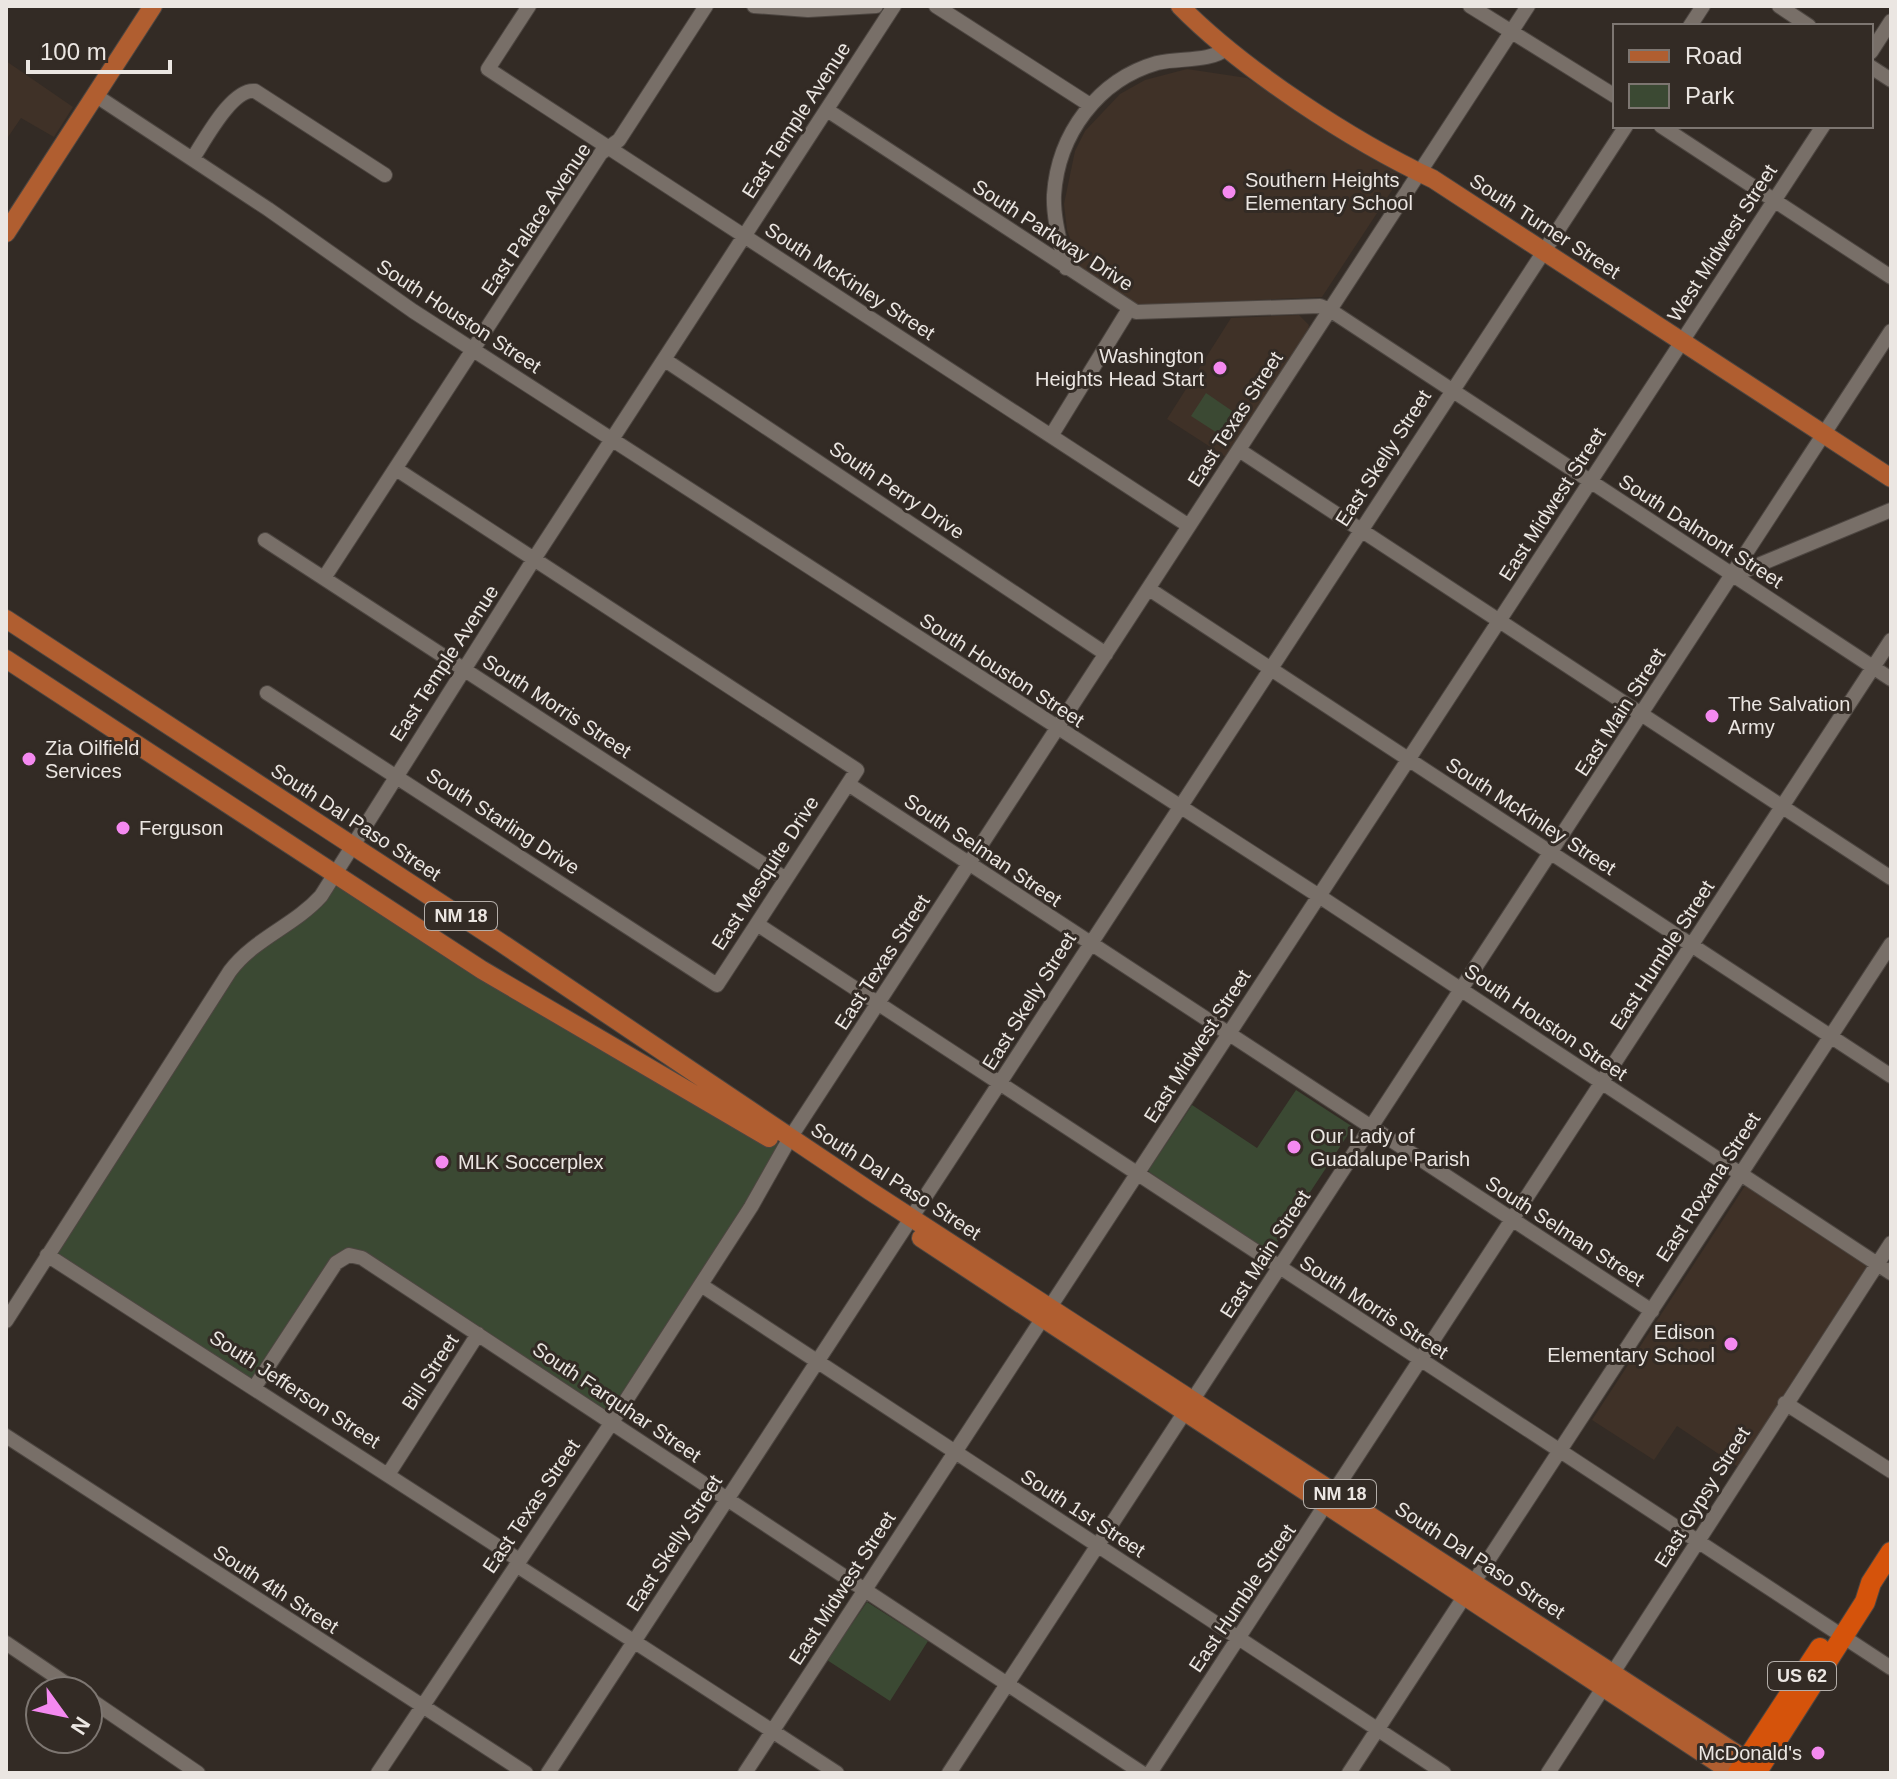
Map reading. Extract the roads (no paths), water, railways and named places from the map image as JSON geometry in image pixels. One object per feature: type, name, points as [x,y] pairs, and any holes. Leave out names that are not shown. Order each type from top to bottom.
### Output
[{"type":"highway","name":"US 62","points":[[1750,1770],[1838,1632],[1865,1602],[1871,1583],[1891,1552]]},
{"type":"main road","points":[[6,233],[153,6]]},
{"type":"main road","name":"South Turner Street","points":[[1180,6],[1228,48],[1291,93],[1405,167],[1421,173],[1545,251],[1891,478]]},
{"type":"main road","name":"South Dal Paso Street","points":[[6,619],[351,845],[909,1223],[1750,1770]]},
{"type":"main road","name":"South Dal Paso Street","points":[[6,659],[482,970],[788,1143]]},
{"type":"main road","points":[[126,737],[144,710]]},
{"type":"street","name":"South McKinley Street","points":[[529,6],[488,69],[1189,526]]},
{"type":"street","name":"East Palace Avenue","points":[[324,578],[601,153],[619,140],[706,6]]},
{"type":"street","points":[[754,6],[808,10],[876,6]]},
{"type":"street","name":"East Temple Avenue","points":[[6,1321],[235,965],[256,945],[302,917],[336,873],[534,559],[894,6]]},
{"type":"street","points":[[936,6],[1090,105]]},
{"type":"street","points":[[1470,6],[1613,95]]},
{"type":"street","name":"East Texas Street","points":[[378,1773],[612,1422],[877,1004],[1528,6]]},
{"type":"street","points":[[1691,24],[1703,6]]},
{"type":"street","points":[[1779,6],[1806,24]]},
{"type":"street","points":[[1873,49],[1891,21]]},
{"type":"street","points":[[1066,268],[1054,198],[1057,174],[1068,141],[1090,105],[1139,70],[1169,61],[1215,57],[1228,48]]},
{"type":"street","points":[[1873,68],[1891,80]]},
{"type":"street","points":[[193,158],[235,97],[248,90],[385,175]]},
{"type":"street","name":"South Houston Street","points":[[95,95],[193,158],[472,350],[1319,896],[1891,1273]]},
{"type":"street","name":"South Parkway Drive","points":[[827,110],[1129,309],[1142,313],[1320,306],[1330,310]]},
{"type":"street","name":"East Skelly Street","points":[[548,1773],[1625,128]]},
{"type":"street","points":[[1664,128],[1891,277]]},
{"type":"street","name":"West Midwest Street","points":[[1682,341],[1822,128]]},
{"type":"street","points":[[1051,436],[1129,309]]},
{"type":"street","name":"South Dalmont Street","points":[[1330,310],[1891,679]]},
{"type":"street","name":"East Main Street","points":[[949,1773],[1891,331]]},
{"type":"street","name":"East Midwest Street","points":[[745,1773],[1682,341]]},
{"type":"street","name":"South Perry Drive","points":[[665,360],[1106,654]]},
{"type":"street","points":[[1239,450],[1891,878]]},
{"type":"street","points":[[396,469],[857,770],[848,784]]},
{"type":"street","points":[[1733,575],[1891,510]]},
{"type":"street","name":"South Morris Street","points":[[265,540],[786,879]]},
{"type":"street","name":"South McKinley Street","points":[[1149,589],[1891,1076]]},
{"type":"street","name":"East Humble Street","points":[[1150,1773],[1333,1498],[1891,640]]},
{"type":"street","name":"South Starling Drive","points":[[267,693],[717,985]]},
{"type":"street","name":"South Selman Street","points":[[848,784],[1370,1130],[1652,1311]]},
{"type":"street","name":"East Mesquite Drive","points":[[717,985],[848,784]]},
{"type":"street","name":"South Morris Street","points":[[757,924],[1891,1668]]},
{"type":"street","name":"East Roxana Street","points":[[1349,1773],[1891,944]]},
{"type":"street","name":"East Gypsy Street","points":[[1548,1773],[1891,1243]]},
{"type":"street","name":"South Jefferson Street","points":[[47,1255],[389,1473],[634,1641],[837,1773]]},
{"type":"street","name":"South Farquhar Street","points":[[254,1388],[336,1263],[349,1255],[362,1258],[1142,1773]]},
{"type":"street","name":"South 1st Street","points":[[701,1285],[1444,1773]]},
{"type":"street","name":"Bill Street","points":[[389,1473],[478,1334]]},
{"type":"street","points":[[1785,1403],[1891,1471]]},
{"type":"street","name":"South 4th Street","points":[[6,1436],[526,1773]]},
{"type":"street","points":[[6,1643],[53,1675]]},
{"type":"street","points":[[104,1709],[198,1773]]},
{"type":"place","name":"Southern Heights Elementary School","points":[[1229,192]]},
{"type":"place","name":"Washington Heights Head Start","points":[[1220,368]]},
{"type":"place","name":"The Salvation Army","points":[[1712,716]]},
{"type":"place","name":"Zia Oilfield Services","points":[[29,759]]},
{"type":"place","name":"Ferguson","points":[[123,828]]},
{"type":"place","name":"Our Lady of Guadalupe Parish","points":[[1294,1147]]},
{"type":"place","name":"MLK Soccerplex","points":[[442,1162]]},
{"type":"place","name":"Edison Elementary School","points":[[1731,1344]]},
{"type":"place","name":"McDonald's","points":[[1818,1753]]}]
